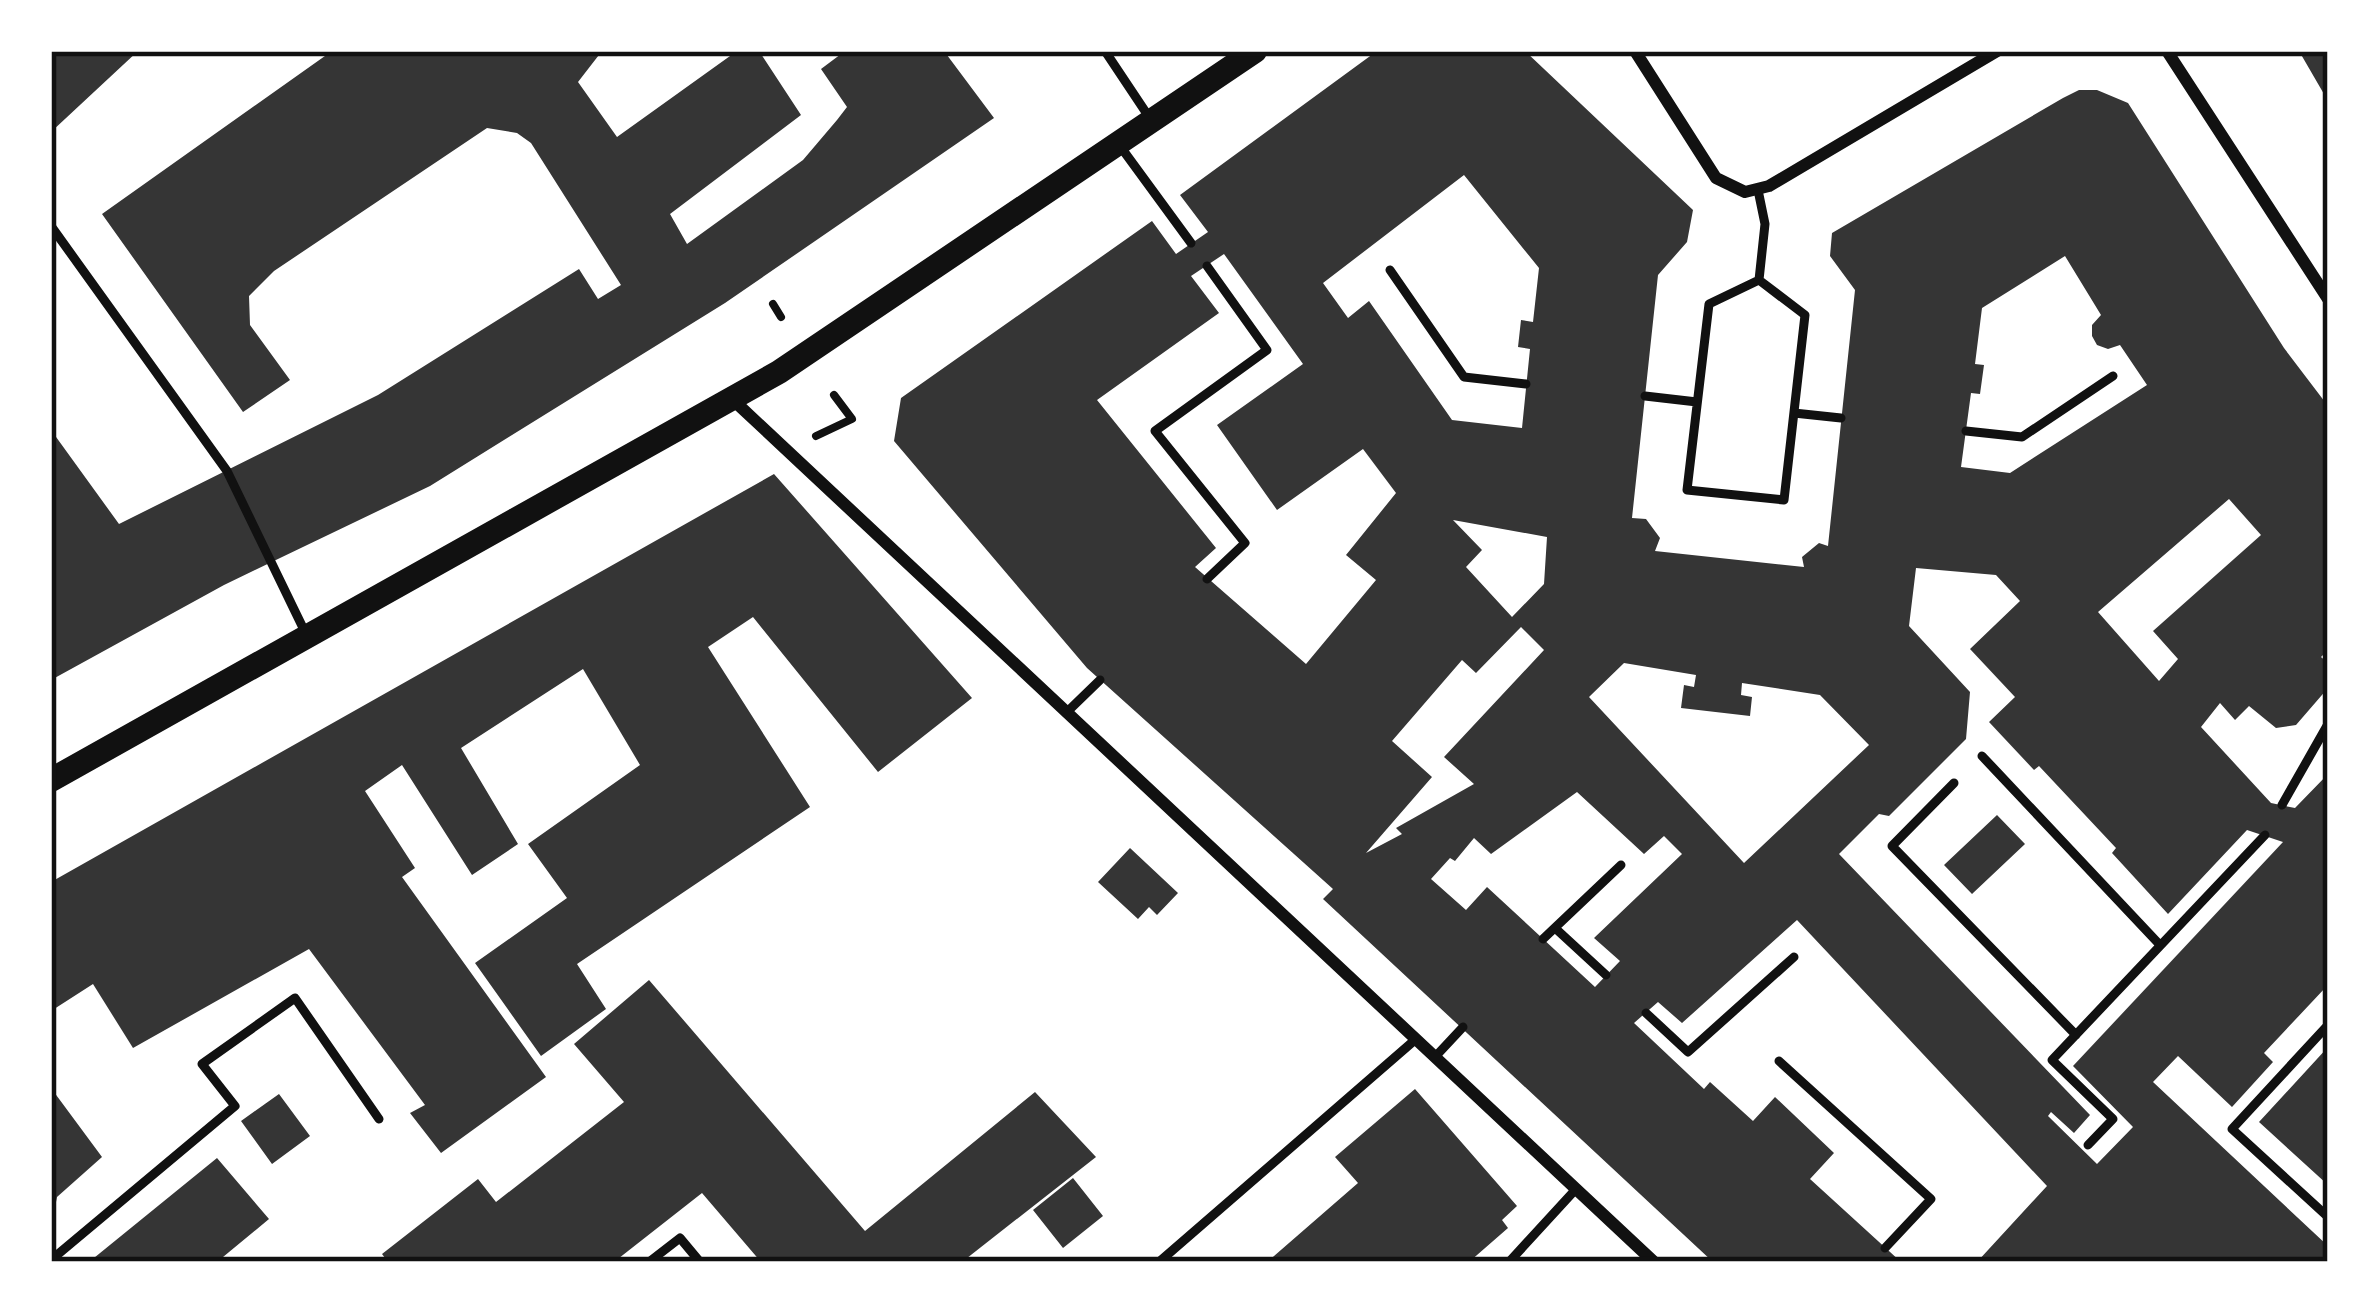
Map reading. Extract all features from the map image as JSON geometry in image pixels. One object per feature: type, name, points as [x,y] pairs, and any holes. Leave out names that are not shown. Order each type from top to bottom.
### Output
[{"type":"main road","points":[[51,781],[779,372],[1255,51]]},
{"type":"street","points":[[1635,51],[1715,178],[1729,188],[1758,190],[1997,51]]},
{"type":"street","points":[[2168,51],[2328,299]]},
{"type":"street","points":[[731,398],[1654,1262]]},
{"type":"lane","points":[[1105,51],[1151,120]]},
{"type":"lane","points":[[1118,143],[1191,244]]},
{"type":"lane","points":[[1758,190],[1765,224],[1760,280]]},
{"type":"lane","points":[[51,226],[227,470],[308,639]]},
{"type":"lane","points":[[1207,266],[1267,350],[1155,430],[1245,543],[1207,579]]},
{"type":"lane","points":[[1390,270],[1464,377],[1526,383]]},
{"type":"lane","points":[[1760,280],[1805,315],[1784,500],[1688,490],[1708,304],[1760,280]]},
{"type":"lane","points":[[1966,431],[2022,437],[2114,376]]},
{"type":"lane","points":[[1645,396],[1697,403]]},
{"type":"lane","points":[[1794,413],[1841,418]]},
{"type":"lane","points":[[1067,712],[1100,680]]},
{"type":"lane","points":[[2282,805],[2328,724]]},
{"type":"lane","points":[[1982,756],[2160,946]]},
{"type":"lane","points":[[1954,783],[1892,846],[2076,1035]]},
{"type":"lane","points":[[2088,1145],[2113,1119],[2052,1060],[2265,836]]},
{"type":"lane","points":[[1544,939],[1621,865]]},
{"type":"lane","points":[[1555,928],[1606,975]]},
{"type":"lane","points":[[1646,1013],[1688,1052],[1795,957]]},
{"type":"lane","points":[[51,1260],[236,1106],[202,1064],[295,998],[379,1119]]},
{"type":"lane","points":[[2328,1025],[2232,1129],[2328,1217]]},
{"type":"lane","points":[[1435,1057],[1463,1027]]},
{"type":"lane","points":[[1159,1262],[1416,1039]]},
{"type":"lane","points":[[1779,1061],[1931,1199],[1885,1248]]},
{"type":"lane","points":[[1509,1262],[1576,1189]]},
{"type":"lane","points":[[649,1262],[680,1238],[700,1262]]},
{"type":"path","points":[[773,304],[782,317]]},
{"type":"path","points":[[811,439],[852,419],[834,395]]},
{"type":"building","points":[[51,51],[138,51],[51,132]]},
{"type":"building","points":[[332,51],[602,51],[578,82],[617,137],[737,51],[759,51],[801,115],[670,214],[687,244],[803,160],[837,120],[847,107],[821,69],[845,51],[944,51],[994,118],[725,303],[430,486],[224,585],[51,680],[51,430],[119,524],[378,395],[579,269],[598,299],[621,285],[531,143],[517,133],[487,128],[274,271],[249,296],[250,325],[290,380],[243,412],[102,214]]},
{"type":"building","points":[[1377,51],[1525,51],[1693,210],[1687,242],[1658,275],[1632,518],[1646,519],[1660,538],[1655,551],[1804,567],[1802,557],[1819,543],[1828,546],[1855,290],[1830,256],[1832,233],[2079,90],[2097,90],[2128,103],[2284,348],[2328,406],[2328,650],[2321,657],[2328,663],[2328,688],[2296,725],[2276,728],[2249,706],[2235,720],[2220,703],[2201,727],[2271,803],[2295,808],[2328,774],[2328,989],[2264,1053],[2273,1062],[2232,1107],[2178,1056],[2153,1082],[2328,1246],[2328,1262],[1977,1262],[2047,1186],[1797,920],[1682,1023],[1658,1002],[1634,1023],[1704,1089],[1710,1082],[1753,1121],[1775,1097],[1834,1153],[1810,1179],[1901,1262],[1713,1262],[1323,899],[1333,889],[1087,668],[894,441],[901,398],[1152,221],[1176,254],[1208,232],[1180,195]],"holes":[[[1464,175],[1539,268],[1533,322],[1521,320],[1518,347],[1530,349],[1522,428],[1452,420],[1369,301],[1348,318],[1323,283]],[[1224,254],[1303,364],[1217,425],[1277,510],[1363,449],[1396,493],[1346,555],[1376,580],[1306,664],[1195,567],[1216,548],[1097,400],[1219,313],[1191,276]],[[2065,256],[2101,315],[2092,325],[2097,345],[2108,349],[2120,345],[2147,385],[2010,473],[1961,467],[1971,393],[1980,394],[1984,365],[1975,364],[1982,308]],[[2229,499],[2261,535],[2153,631],[2178,659],[2159,681],[2098,612]],[[1453,520],[1547,537],[1544,584],[1512,617],[1466,567],[1482,550]],[[1916,568],[1996,575],[2020,601],[1970,649],[2015,697],[1989,722],[2034,770],[2039,766],[2116,848],[2112,853],[2168,914],[2247,830],[2283,842],[2073,1066],[2133,1127],[2097,1164],[2048,1116],[2051,1112],[2074,1133],[2090,1115],[1839,854],[1879,814],[1889,816],[1966,739],[1970,692],[1909,626]],[[1521,627],[1544,650],[1444,757],[1474,784],[1396,828],[1402,834],[1366,853],[1432,777],[1392,741],[1462,660],[1476,673]],[[1624,663],[1696,675],[1694,687],[1684,685],[1681,708],[1750,716],[1752,697],[1741,695],[1742,683],[1820,695],[1869,745],[1744,863],[1589,697]],[[1577,792],[1644,854],[1664,836],[1682,854],[1594,938],[1620,961],[1595,987],[1487,887],[1466,910],[1431,879],[1450,858],[1455,861],[1474,838],[1491,854]]]},
{"type":"building","points":[[2299,51],[2328,51],[2328,101]]},
{"type":"building","points":[[774,474],[972,698],[878,772],[753,617],[708,647],[810,807],[577,964],[606,1009],[541,1056],[475,963],[567,898],[528,844],[640,765],[583,669],[461,748],[518,844],[472,875],[402,765],[365,791],[415,868],[402,877],[546,1077],[441,1153],[410,1113],[425,1105],[309,949],[133,1048],[93,984],[51,1011],[51,882]]},
{"type":"building","points":[[1997,815],[2025,844],[1972,894],[1944,865]]},
{"type":"building","points":[[1130,848],[1178,893],[1157,915],[1149,907],[1138,919],[1098,882]]},
{"type":"building","points":[[649,980],[865,1231],[1035,1092],[1096,1157],[962,1262],[761,1262],[702,1193],[614,1262],[388,1262],[382,1254],[478,1179],[496,1202],[624,1102],[574,1044]]},
{"type":"building","points":[[2328,1047],[2328,1185],[2259,1122]]},
{"type":"building","points":[[51,1088],[102,1157],[57,1197],[53,1217]]},
{"type":"building","points":[[1415,1089],[1517,1206],[1502,1220],[1508,1228],[1469,1262],[1267,1262],[1358,1183],[1335,1157]]},
{"type":"building","points":[[279,1094],[310,1136],[272,1164],[241,1121]]},
{"type":"building","points":[[217,1158],[269,1219],[223,1257],[227,1262],[89,1262]]},
{"type":"building","points":[[1073,1178],[1103,1216],[1063,1248],[1033,1210]]}]
